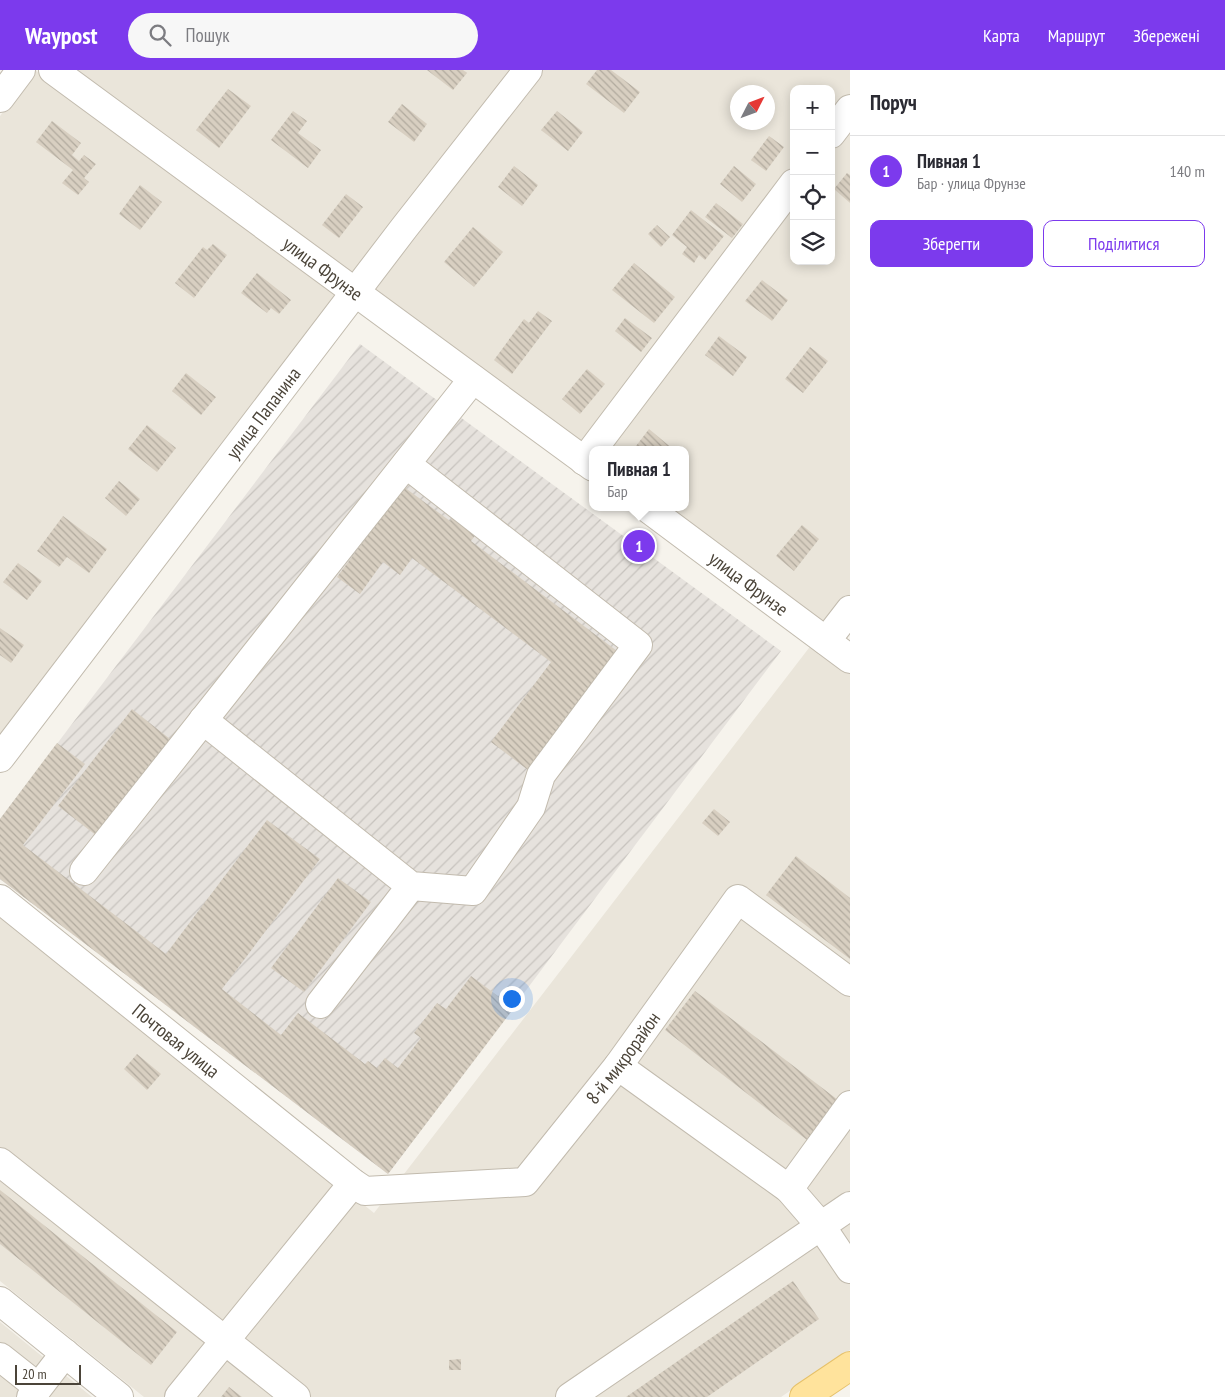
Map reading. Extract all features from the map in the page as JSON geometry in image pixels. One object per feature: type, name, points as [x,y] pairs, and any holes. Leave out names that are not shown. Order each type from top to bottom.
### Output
[{"type":"main road","points":[[804,1397],[850,1366]]},
{"type":"street","points":[[0,98],[21,70]]},
{"type":"street","name":"улица Фрунзе","points":[[53,70],[588,464]]},
{"type":"street","name":"улица Папанина","points":[[0,758],[404,228],[528,70]]},
{"type":"street","points":[[834,130],[850,109]]},
{"type":"street","points":[[601,446],[790,188]]},
{"type":"street","points":[[84,871],[473,379]]},
{"type":"street","points":[[203,720],[411,886],[473,891],[530,807],[541,775],[638,645],[406,464]]},
{"type":"street","name":"улица Фрунзе","points":[[651,511],[850,659]]},
{"type":"street","points":[[826,641],[850,610]]},
{"type":"street","points":[[320,1004],[411,886]]},
{"type":"street","name":"8-й микрорайон","points":[[353,1183],[365,1191],[525,1182],[618,1066],[738,899],[850,982]]},
{"type":"street","name":"Почтовая улица","points":[[0,900],[353,1183]]},
{"type":"street","points":[[618,1066],[789,1190],[821,1226],[850,1269]]},
{"type":"street","points":[[789,1190],[850,1105]]},
{"type":"street","points":[[0,1162],[296,1397]]},
{"type":"street","points":[[179,1397],[353,1183]]},
{"type":"street","points":[[570,1397],[850,1206]]},
{"type":"street","points":[[0,1301],[118,1397]]},
{"type":"street","points":[[0,1357],[34,1392],[64,1353]]},
{"type":"shaded area","points":[[35,70],[341,294],[0,738],[0,116]]},
{"type":"shaded area","points":[[68,70],[512,70],[354,278]]},
{"type":"shaded area","points":[[535,70],[850,70],[850,599],[825,633],[664,511],[689,511],[689,446],[589,446],[369,289]]},
{"type":"shaded area","points":[[360,344],[781,651],[388,1174],[0,879],[0,819]]},
{"type":"shaded area","points":[[812,644],[850,671],[850,1350],[781,1397],[144,1397],[0,1281],[0,912],[374,1213]]},
{"type":"shaded area","points":[[0,1322],[92,1397],[0,1397]]},
{"type":"building","points":[[427,70],[463,70],[467,73],[453,90]]},
{"type":"building","points":[[597,70],[611,70],[640,92],[624,113],[586,84]]},
{"type":"building","points":[[228,89],[251,106],[219,148],[196,130]]},
{"type":"building","points":[[402,104],[427,124],[414,142],[388,122]]},
{"type":"building","points":[[293,111],[307,121],[298,133],[321,150],[308,168],[271,140]]},
{"type":"building","points":[[557,111],[583,132],[568,151],[541,130]]},
{"type":"building","points":[[52,121],[81,143],[72,155],[79,161],[84,155],[96,164],[84,178],[89,182],[78,195],[62,183],[73,170],[36,142]]},
{"type":"building","points":[[769,136],[784,147],[766,171],[751,160]]},
{"type":"building","points":[[514,166],[538,185],[522,206],[498,187]]},
{"type":"building","points":[[734,166],[756,184],[742,202],[720,184]]},
{"type":"building","points":[[847,173],[850,175],[850,203],[835,190]]},
{"type":"building","points":[[140,185],[162,202],[140,230],[119,214]]},
{"type":"building","points":[[346,194],[363,207],[339,238],[322,225]]},
{"type":"building","points":[[716,203],[743,224],[732,238],[705,217]]},
{"type":"building","points":[[691,210],[724,236],[705,260],[699,255],[694,263],[682,254],[687,247],[672,235]]},
{"type":"building","points":[[657,225],[670,237],[661,247],[648,234]]},
{"type":"building","points":[[473,227],[503,252],[474,287],[444,262]]},
{"type":"building","points":[[213,244],[227,255],[194,298],[175,283],[203,247],[207,250]]},
{"type":"building","points":[[634,263],[675,297],[654,323],[612,290]]},
{"type":"building","points":[[257,273],[291,300],[279,314],[271,308],[267,313],[241,293]]},
{"type":"building","points":[[762,280],[788,300],[772,321],[745,301]]},
{"type":"building","points":[[538,311],[552,321],[512,374],[494,360],[524,319],[529,323]]},
{"type":"building","points":[[625,318],[652,338],[641,352],[615,331]]},
{"type":"building","points":[[719,336],[747,357],[733,376],[705,355]]},
{"type":"building","points":[[810,347],[828,361],[803,393],[785,379]]},
{"type":"building","points":[[587,369],[605,384],[580,414],[562,399]]},
{"type":"building","points":[[186,373],[216,397],[201,415],[172,391]]},
{"type":"building","points":[[147,425],[176,448],[157,472],[128,449]]},
{"type":"building","points":[[649,429],[669,446],[636,446]]},
{"type":"building","points":[[119,481],[140,499],[126,516],[105,498]]},
{"type":"building","points":[[404,487],[450,521],[454,515],[477,533],[471,541],[621,654],[532,773],[491,742],[551,662],[412,558],[400,575],[383,562],[360,594],[337,577]]},
{"type":"building","points":[[63,516],[107,549],[89,573],[67,557],[59,567],[37,551]]},
{"type":"building","points":[[802,525],[819,539],[794,571],[776,556]]},
{"type":"building","points":[[18,563],[42,581],[27,600],[3,582]]},
{"type":"building","points":[[0,628],[24,645],[11,663],[0,655]]},
{"type":"building","points":[[132,709],[170,739],[97,836],[58,806]]},
{"type":"building","points":[[57,743],[85,764],[23,845],[166,954],[267,820],[320,859],[222,989],[281,1035],[298,1013],[365,1064],[368,1061],[377,1068],[385,1058],[398,1068],[421,1038],[414,1033],[437,1003],[446,1009],[471,976],[514,1008],[388,1174],[0,879],[0,819]]},
{"type":"building","points":[[714,809],[730,822],[718,836],[702,823]]},
{"type":"building","points":[[796,856],[850,898],[850,959],[766,895]]},
{"type":"building","points":[[338,878],[371,902],[304,992],[271,968]]},
{"type":"building","points":[[695,991],[838,1100],[807,1140],[665,1030]]},
{"type":"building","points":[[137,1054],[161,1074],[147,1090],[124,1069]]},
{"type":"building","points":[[0,1190],[177,1332],[151,1365],[0,1244]]},
{"type":"building","points":[[793,1281],[819,1319],[707,1397],[626,1397]]},
{"type":"building","points":[[461,1359],[461,1370],[449,1370],[449,1360]]},
{"type":"building","points":[[229,1387],[242,1397],[221,1397]]},
{"type":"place","name":"Пивная 1","points":[[639,546]]}]
